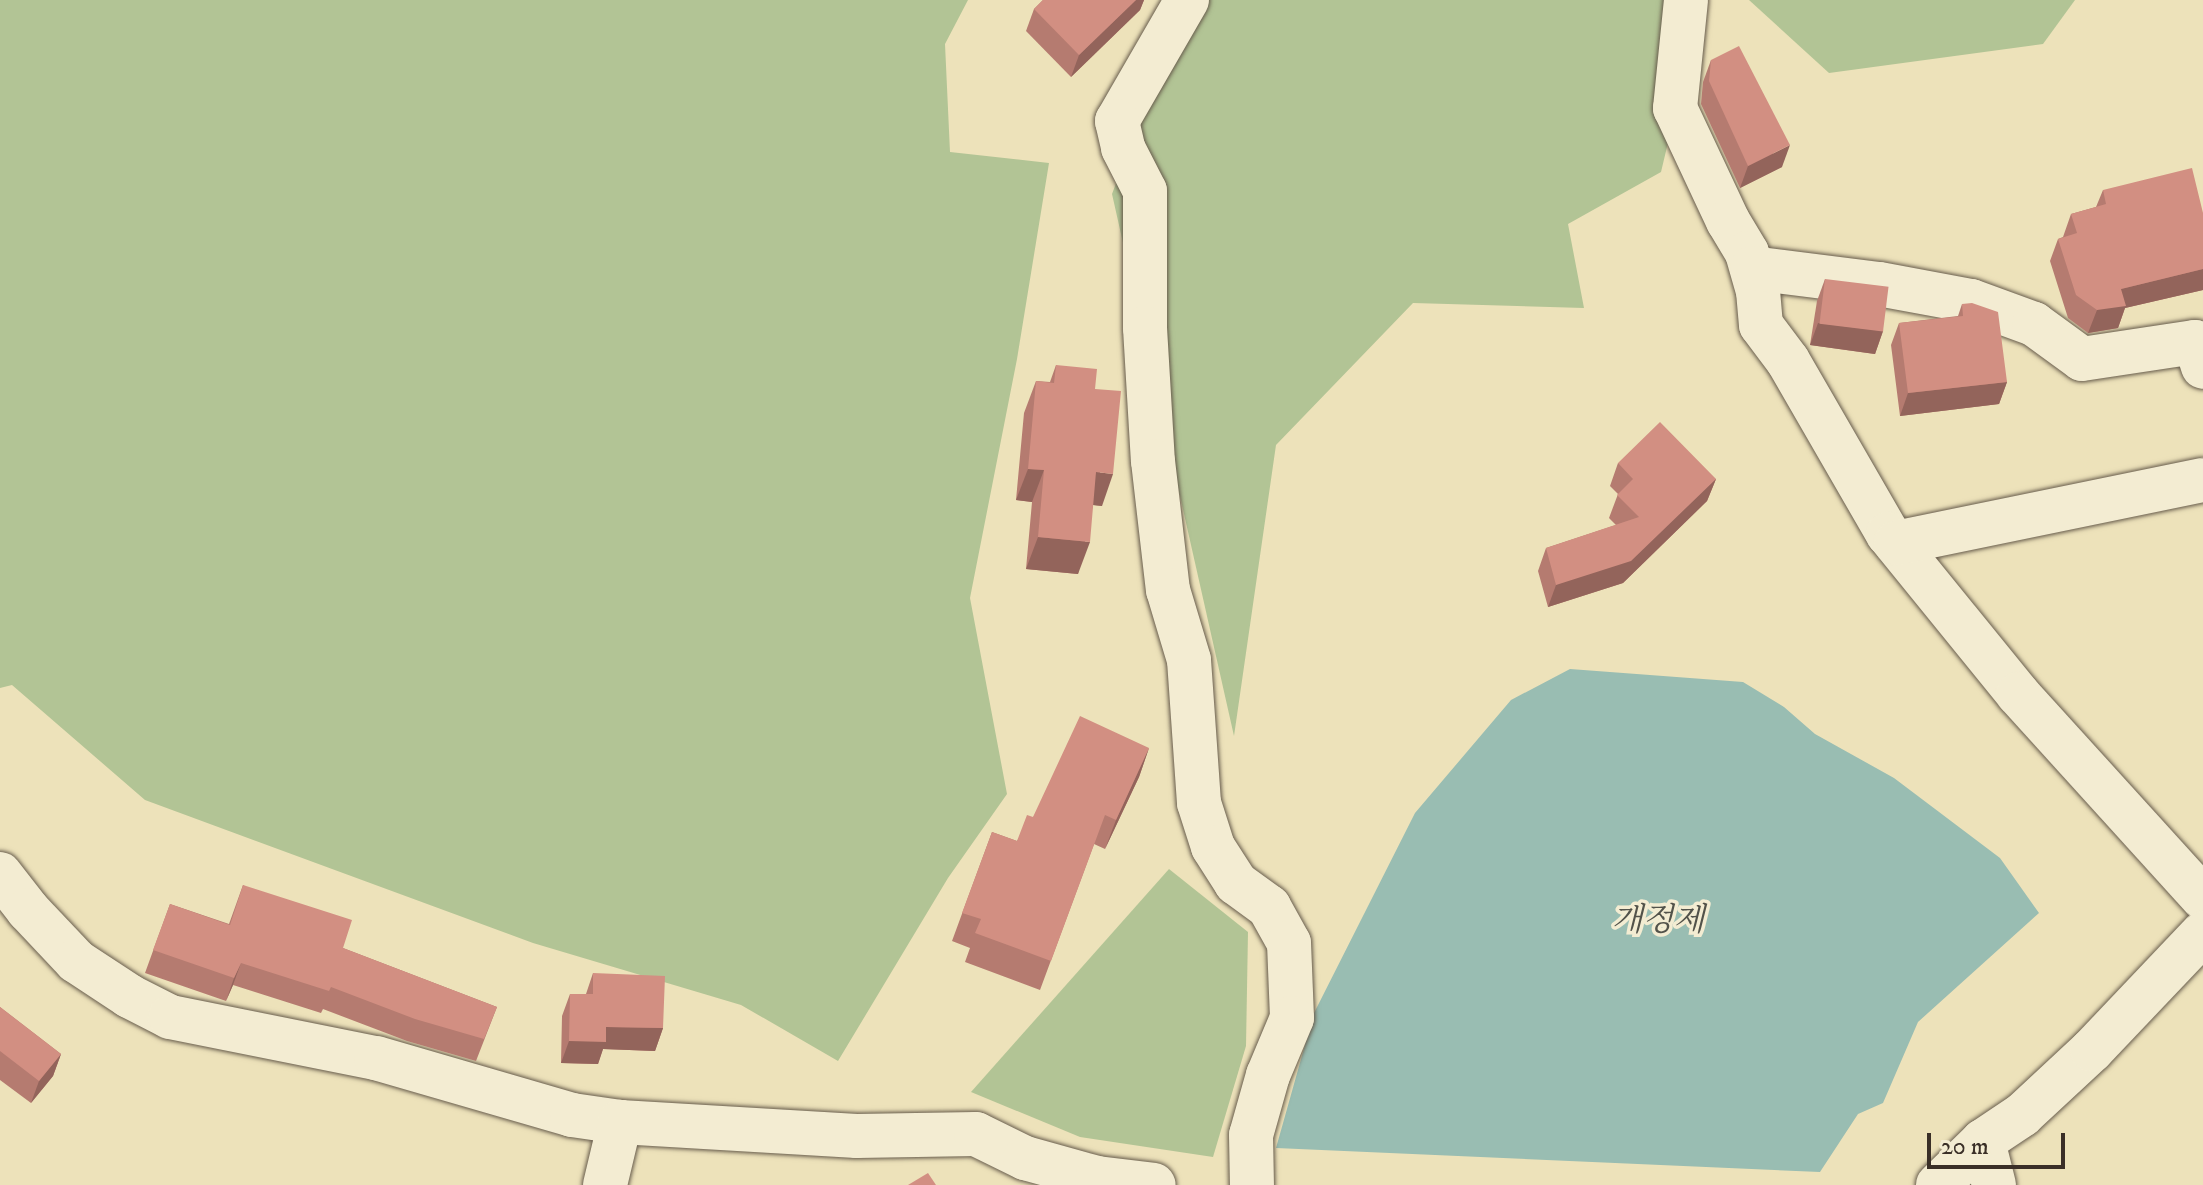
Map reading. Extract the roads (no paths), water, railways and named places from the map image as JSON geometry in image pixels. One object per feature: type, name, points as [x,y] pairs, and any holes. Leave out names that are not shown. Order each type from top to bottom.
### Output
[{"type":"street","points":[[1187,0],[1117,121],[1123,148],[1145,191],[1145,328],[1153,461],[1168,590],[1189,660],[1199,803],[1220,859],[1236,883],[1269,907],[1289,943],[1292,1018],[1268,1075],[1251,1135],[1252,1185]]},
{"type":"street","points":[[1686,0],[1675,108],[1752,268],[1761,325],[1788,361],[1896,543],[2018,694],[2203,898]]},
{"type":"street","points":[[1752,268],[1879,284],[1971,301],[2034,324],[2082,359],[2195,342],[2203,367]]},
{"type":"street","points":[[1896,543],[2203,480]]},
{"type":"street","points":[[0,874],[76,961],[129,996],[170,1017],[376,1058],[572,1115],[620,1122],[857,1136],[976,1134],[1025,1158],[1097,1178],[1154,1185]]},
{"type":"street","points":[[1938,1185],[1983,1141],[2022,1115],[2092,1050],[2203,933]]},
{"type":"street","points":[[605,1185],[620,1122]]},
{"type":"street","points":[[1983,1141],[1994,1185]]},
{"type":"water","name":"개정제","points":[[1570,669],[1743,682],[1784,707],[1815,734],[1894,778],[2000,858],[2039,913],[1918,1022],[1883,1103],[1858,1114],[1820,1172],[1276,1148],[1314,1013],[1415,813],[1511,700]]}]
